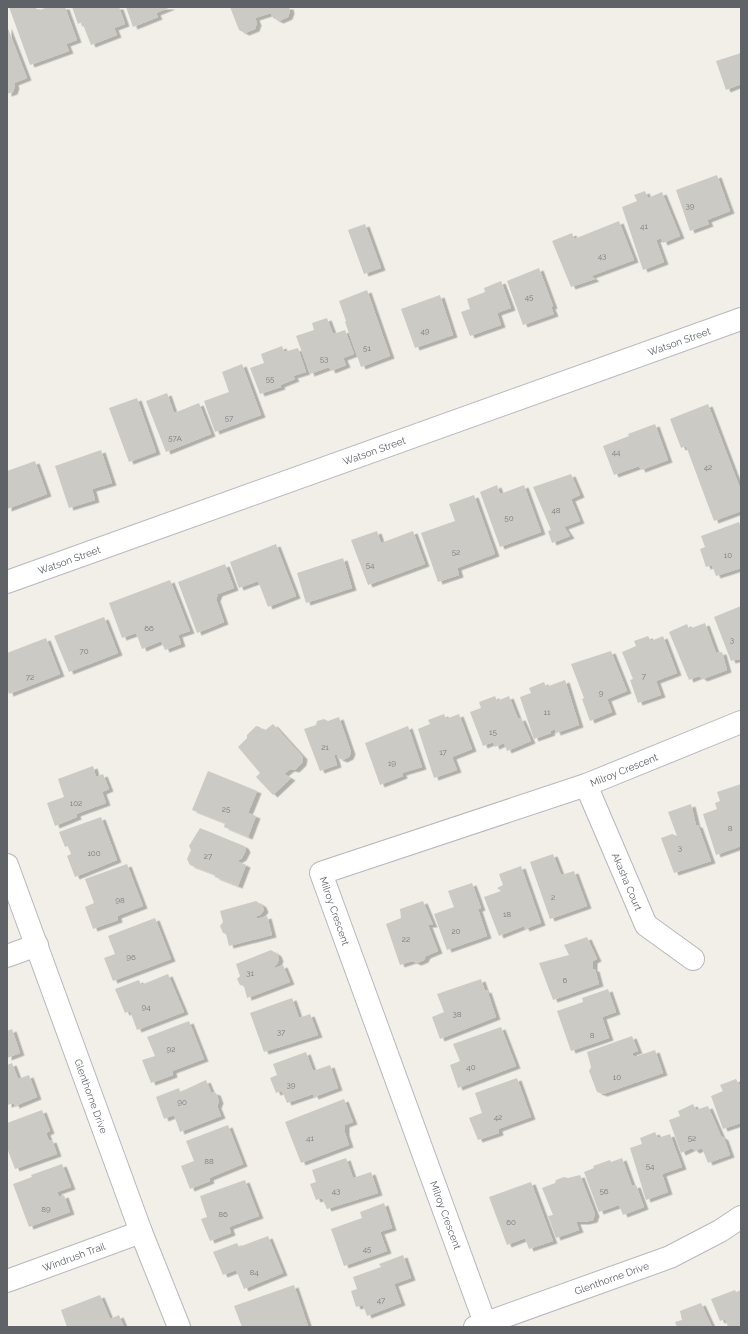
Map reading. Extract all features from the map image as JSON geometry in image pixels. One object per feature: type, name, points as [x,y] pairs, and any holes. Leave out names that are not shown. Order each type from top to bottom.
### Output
[{"type":"street","name":"Watson Street","points":[[7,582],[740,323]]},
{"type":"street","name":"Milroy Crescent","points":[[480,1325],[321,873],[586,785],[741,722]]},
{"type":"street","name":"Akasha Court","points":[[586,785],[646,925],[693,959]]},
{"type":"street","name":"Glenthorne Drive","points":[[7,865],[141,1232],[179,1327]]},
{"type":"street","points":[[7,956],[37,945]]},
{"type":"street","name":"Glenthorne Drive","points":[[480,1325],[670,1257],[720,1231],[741,1217]]},
{"type":"street","name":"Windrush Trail","points":[[7,1281],[141,1232]]},
{"type":"building","points":[[9,7],[36,7],[37,11],[48,7],[65,7],[77,40],[66,44],[69,51],[30,65]]},
{"type":"building","points":[[72,7],[119,7],[125,24],[114,28],[117,35],[91,45],[82,22],[78,24]]},
{"type":"building","points":[[126,7],[171,7],[156,13],[158,17],[133,27]]},
{"type":"building","points":[[230,7],[289,7],[290,11],[288,17],[279,21],[273,18],[271,13],[255,18],[257,23],[255,29],[245,33],[239,30]]},
{"type":"building","points":[[7,26],[27,78],[14,83],[15,86],[13,92],[7,94]]},
{"type":"building","points":[[741,53],[741,84],[726,90],[716,61]]},
{"type":"building","points":[[717,175],[730,211],[707,220],[709,224],[690,231],[676,190]]},
{"type":"building","points":[[645,191],[648,198],[662,192],[680,236],[663,243],[661,238],[656,240],[664,262],[643,270],[622,207],[637,201],[634,195]]},
{"type":"building","points":[[619,221],[634,260],[591,276],[595,279],[571,287],[552,241],[572,233],[574,239]]},
{"type":"building","points":[[365,224],[381,268],[364,274],[348,230]]},
{"type":"building","points":[[539,268],[553,306],[551,307],[554,314],[523,325],[507,281]]},
{"type":"building","points":[[501,281],[511,308],[497,313],[501,325],[470,336],[461,312],[470,309],[467,299],[485,292],[484,288]]},
{"type":"building","points":[[367,290],[390,356],[361,367],[339,301]]},
{"type":"building","points":[[440,295],[453,335],[415,348],[401,309]]},
{"type":"building","points":[[327,318],[333,334],[345,330],[354,354],[343,358],[346,365],[331,371],[329,367],[310,374],[296,336],[314,330],[312,323]]},
{"type":"building","points":[[282,346],[284,352],[298,348],[306,372],[293,376],[295,379],[280,385],[281,387],[260,394],[250,368],[264,363],[261,354]]},
{"type":"building","points":[[242,364],[261,415],[215,432],[204,401],[229,392],[222,372]]},
{"type":"building","points":[[167,393],[174,413],[199,403],[211,434],[166,452],[146,401]]},
{"type":"building","points":[[137,398],[156,452],[129,462],[109,408]]},
{"type":"building","points":[[708,404],[741,491],[741,511],[714,521],[686,446],[681,448],[670,419]]},
{"type":"building","points":[[655,424],[668,460],[641,470],[639,466],[614,475],[603,446],[629,436],[628,434]]},
{"type":"building","points":[[101,450],[112,483],[92,489],[95,500],[69,508],[55,466]]},
{"type":"building","points":[[35,461],[47,494],[7,509],[7,471]]},
{"type":"building","points":[[571,474],[580,495],[571,499],[580,521],[564,527],[570,536],[552,543],[548,531],[551,530],[533,487]]},
{"type":"building","points":[[497,485],[500,494],[524,485],[541,532],[500,547],[480,492]]},
{"type":"building","points":[[474,495],[495,554],[457,568],[459,575],[438,582],[421,533],[455,521],[449,504]]},
{"type":"building","points":[[739,522],[741,528],[741,568],[716,576],[712,565],[706,567],[700,549],[705,547],[701,536]]},
{"type":"building","points":[[377,531],[381,543],[413,531],[425,564],[368,585],[351,540]]},
{"type":"building","points":[[276,544],[296,596],[268,607],[258,581],[239,588],[230,562]]},
{"type":"building","points":[[343,558],[352,588],[306,603],[297,573]]},
{"type":"building","points":[[225,564],[234,588],[218,594],[216,599],[224,622],[197,633],[178,582]]},
{"type":"building","points":[[170,580],[190,631],[178,635],[181,644],[165,650],[161,641],[142,649],[136,633],[122,638],[109,603]]},
{"type":"building","points":[[741,606],[741,661],[739,659],[731,661],[714,617]]},
{"type":"building","points":[[104,617],[118,653],[69,672],[54,636]]},
{"type":"building","points":[[705,623],[716,653],[722,652],[727,670],[703,679],[699,676],[689,680],[669,632],[687,624],[689,629]]},
{"type":"building","points":[[648,636],[651,641],[663,636],[677,673],[656,681],[661,695],[638,703],[630,680],[633,679],[622,652],[636,646],[634,641]]},
{"type":"building","points":[[46,638],[60,674],[9,694],[7,688],[7,653]]},
{"type":"building","points":[[611,651],[627,691],[607,699],[612,712],[590,721],[582,699],[584,698],[571,664]]},
{"type":"building","points":[[565,680],[579,725],[556,733],[555,729],[550,731],[551,733],[534,739],[520,697],[531,693],[529,688],[544,682],[546,687]]},
{"type":"building","points":[[495,696],[497,701],[509,696],[518,719],[521,718],[531,741],[507,751],[504,743],[495,747],[493,742],[483,746],[470,712],[481,708],[479,702]]},
{"type":"building","points":[[444,714],[446,719],[459,714],[472,749],[452,757],[457,770],[434,778],[418,729],[430,724],[428,720]]},
{"type":"building","points":[[339,717],[351,752],[349,757],[343,760],[338,758],[337,754],[334,755],[337,765],[320,771],[304,729],[316,725],[317,721],[324,719],[328,721]]},
{"type":"building","points":[[273,724],[303,757],[302,763],[295,770],[290,769],[284,774],[291,778],[273,795],[256,777],[260,773],[238,747],[256,726],[260,727],[264,731]]},
{"type":"building","points":[[408,726],[422,767],[402,773],[403,776],[380,785],[365,743]]},
{"type":"building","points":[[93,766],[96,777],[103,774],[109,789],[102,792],[106,803],[76,814],[77,817],[55,826],[47,803],[64,797],[58,779]]},
{"type":"building","points":[[208,771],[257,791],[248,813],[256,816],[248,837],[224,827],[225,823],[192,810]]},
{"type":"building","points":[[741,784],[741,846],[716,855],[703,814],[717,809],[715,803],[720,801],[717,792]]},
{"type":"building","points":[[691,804],[696,825],[698,825],[711,861],[674,873],[661,838],[672,834],[677,836],[668,812]]},
{"type":"building","points":[[101,817],[117,860],[75,877],[67,856],[71,854],[68,846],[65,847],[59,832]]},
{"type":"building","points":[[200,828],[244,846],[246,850],[242,858],[237,861],[246,865],[238,886],[215,877],[214,874],[190,865],[187,859],[191,850],[189,846]]},
{"type":"building","points":[[553,854],[561,875],[574,871],[587,906],[550,919],[530,862]]},
{"type":"building","points":[[127,864],[143,906],[117,916],[118,920],[93,929],[85,907],[94,903],[85,879]]},
{"type":"building","points":[[521,866],[541,923],[525,929],[524,926],[499,936],[484,897],[501,891],[497,888],[503,885],[499,874]]},
{"type":"building","points":[[472,883],[481,908],[478,909],[487,936],[447,950],[434,914],[454,907],[448,891]]},
{"type":"building","points":[[256,901],[262,905],[264,910],[260,915],[256,916],[257,919],[267,916],[272,935],[229,946],[226,934],[223,933],[220,926],[223,922],[220,911]]},
{"type":"building","points":[[423,901],[433,925],[428,925],[438,951],[426,956],[424,960],[417,963],[412,961],[400,965],[386,924],[401,918],[400,909]]},
{"type":"building","points":[[155,918],[171,959],[113,981],[104,958],[115,954],[108,936]]},
{"type":"building","points":[[587,937],[597,959],[593,961],[593,969],[595,969],[599,984],[553,1000],[539,963],[569,955],[564,945]]},
{"type":"building","points":[[271,950],[277,954],[279,959],[277,964],[274,966],[275,968],[283,965],[290,982],[247,998],[244,986],[240,985],[237,979],[240,976],[236,964]]},
{"type":"building","points":[[168,974],[184,1012],[137,1030],[130,1011],[125,1013],[115,989],[139,980],[141,985]]},
{"type":"building","points":[[481,979],[485,991],[487,990],[496,1017],[440,1039],[432,1017],[444,1012],[437,994]]},
{"type":"building","points":[[608,989],[616,1012],[602,1017],[609,1038],[571,1051],[557,1011],[583,1002],[582,998]]},
{"type":"building","points":[[292,998],[299,1018],[310,1014],[318,1035],[264,1052],[250,1013]]},
{"type":"building","points":[[189,1021],[204,1059],[172,1071],[173,1075],[151,1083],[142,1060],[155,1056],[147,1037]]},
{"type":"building","points":[[501,1027],[516,1066],[458,1088],[450,1065],[460,1061],[453,1044]]},
{"type":"building","points":[[12,1029],[20,1053],[7,1058],[7,1031]]},
{"type":"building","points":[[632,1036],[638,1051],[632,1053],[634,1057],[655,1050],[663,1073],[603,1094],[597,1092],[589,1071],[591,1067],[587,1052]]},
{"type":"building","points":[[306,1052],[313,1071],[330,1065],[338,1088],[314,1097],[313,1094],[287,1103],[282,1091],[276,1093],[270,1078],[277,1075],[273,1064]]},
{"type":"building","points":[[12,1063],[18,1079],[29,1075],[37,1097],[15,1106],[14,1103],[7,1105],[7,1065]]},
{"type":"building","points":[[517,1078],[531,1117],[498,1129],[499,1133],[478,1140],[469,1118],[482,1113],[475,1093]]},
{"type":"building","points":[[736,1079],[739,1085],[741,1084],[741,1123],[723,1129],[711,1096],[723,1091],[720,1085]]},
{"type":"building","points":[[206,1080],[211,1092],[216,1093],[219,1101],[217,1106],[221,1116],[180,1132],[174,1115],[164,1119],[156,1097],[179,1088],[180,1092]]},
{"type":"building","points":[[344,1099],[353,1122],[345,1125],[345,1133],[349,1145],[301,1163],[285,1122]]},
{"type":"building","points":[[693,1104],[696,1110],[708,1106],[721,1136],[724,1138],[730,1155],[708,1163],[702,1148],[695,1151],[692,1148],[681,1153],[669,1120],[680,1116],[678,1111]]},
{"type":"building","points":[[42,1110],[50,1131],[46,1133],[49,1141],[52,1140],[57,1154],[15,1169],[7,1148],[7,1123]]},
{"type":"building","points":[[228,1125],[243,1164],[209,1178],[210,1181],[190,1189],[181,1166],[194,1161],[186,1141]]},
{"type":"building","points":[[655,1132],[658,1138],[670,1134],[682,1167],[662,1174],[668,1192],[646,1200],[630,1148],[642,1144],[640,1138]]},
{"type":"building","points":[[346,1158],[353,1178],[371,1172],[378,1193],[327,1209],[322,1198],[316,1200],[310,1184],[316,1182],[312,1170]]},
{"type":"building","points":[[622,1158],[632,1186],[636,1185],[644,1207],[623,1215],[619,1205],[599,1212],[584,1172],[594,1168],[593,1166],[610,1160],[611,1162]]},
{"type":"building","points":[[62,1164],[71,1187],[57,1192],[59,1197],[64,1195],[70,1212],[29,1227],[13,1184],[32,1177],[31,1175]]},
{"type":"building","points":[[580,1175],[595,1214],[593,1220],[576,1222],[579,1230],[556,1238],[548,1216],[553,1215],[542,1188],[555,1183],[556,1180],[564,1177],[568,1178]]},
{"type":"building","points":[[245,1180],[259,1216],[229,1227],[231,1233],[210,1241],[201,1219],[207,1217],[200,1196]]},
{"type":"building","points":[[531,1182],[553,1241],[529,1249],[525,1238],[507,1245],[489,1197]]},
{"type":"building","points":[[384,1203],[392,1228],[380,1232],[387,1251],[344,1266],[331,1229],[362,1218],[360,1212]]},
{"type":"building","points":[[268,1236],[283,1273],[244,1289],[236,1270],[223,1275],[213,1252],[237,1243],[239,1247]]},
{"type":"building","points":[[403,1255],[411,1278],[394,1284],[401,1303],[367,1316],[363,1305],[356,1307],[351,1291],[357,1289],[353,1277],[381,1267],[379,1264]]},
{"type":"building","points":[[294,1285],[308,1326],[255,1327],[254,1325],[242,1327],[234,1306]]},
{"type":"building","points":[[735,1290],[736,1292],[741,1290],[741,1327],[728,1327],[725,1319],[720,1321],[711,1299]]},
{"type":"building","points":[[100,1295],[110,1319],[119,1315],[124,1327],[67,1327],[61,1310]]},
{"type":"building","points":[[701,1303],[712,1327],[677,1327],[675,1322],[682,1320],[680,1311]]}]
